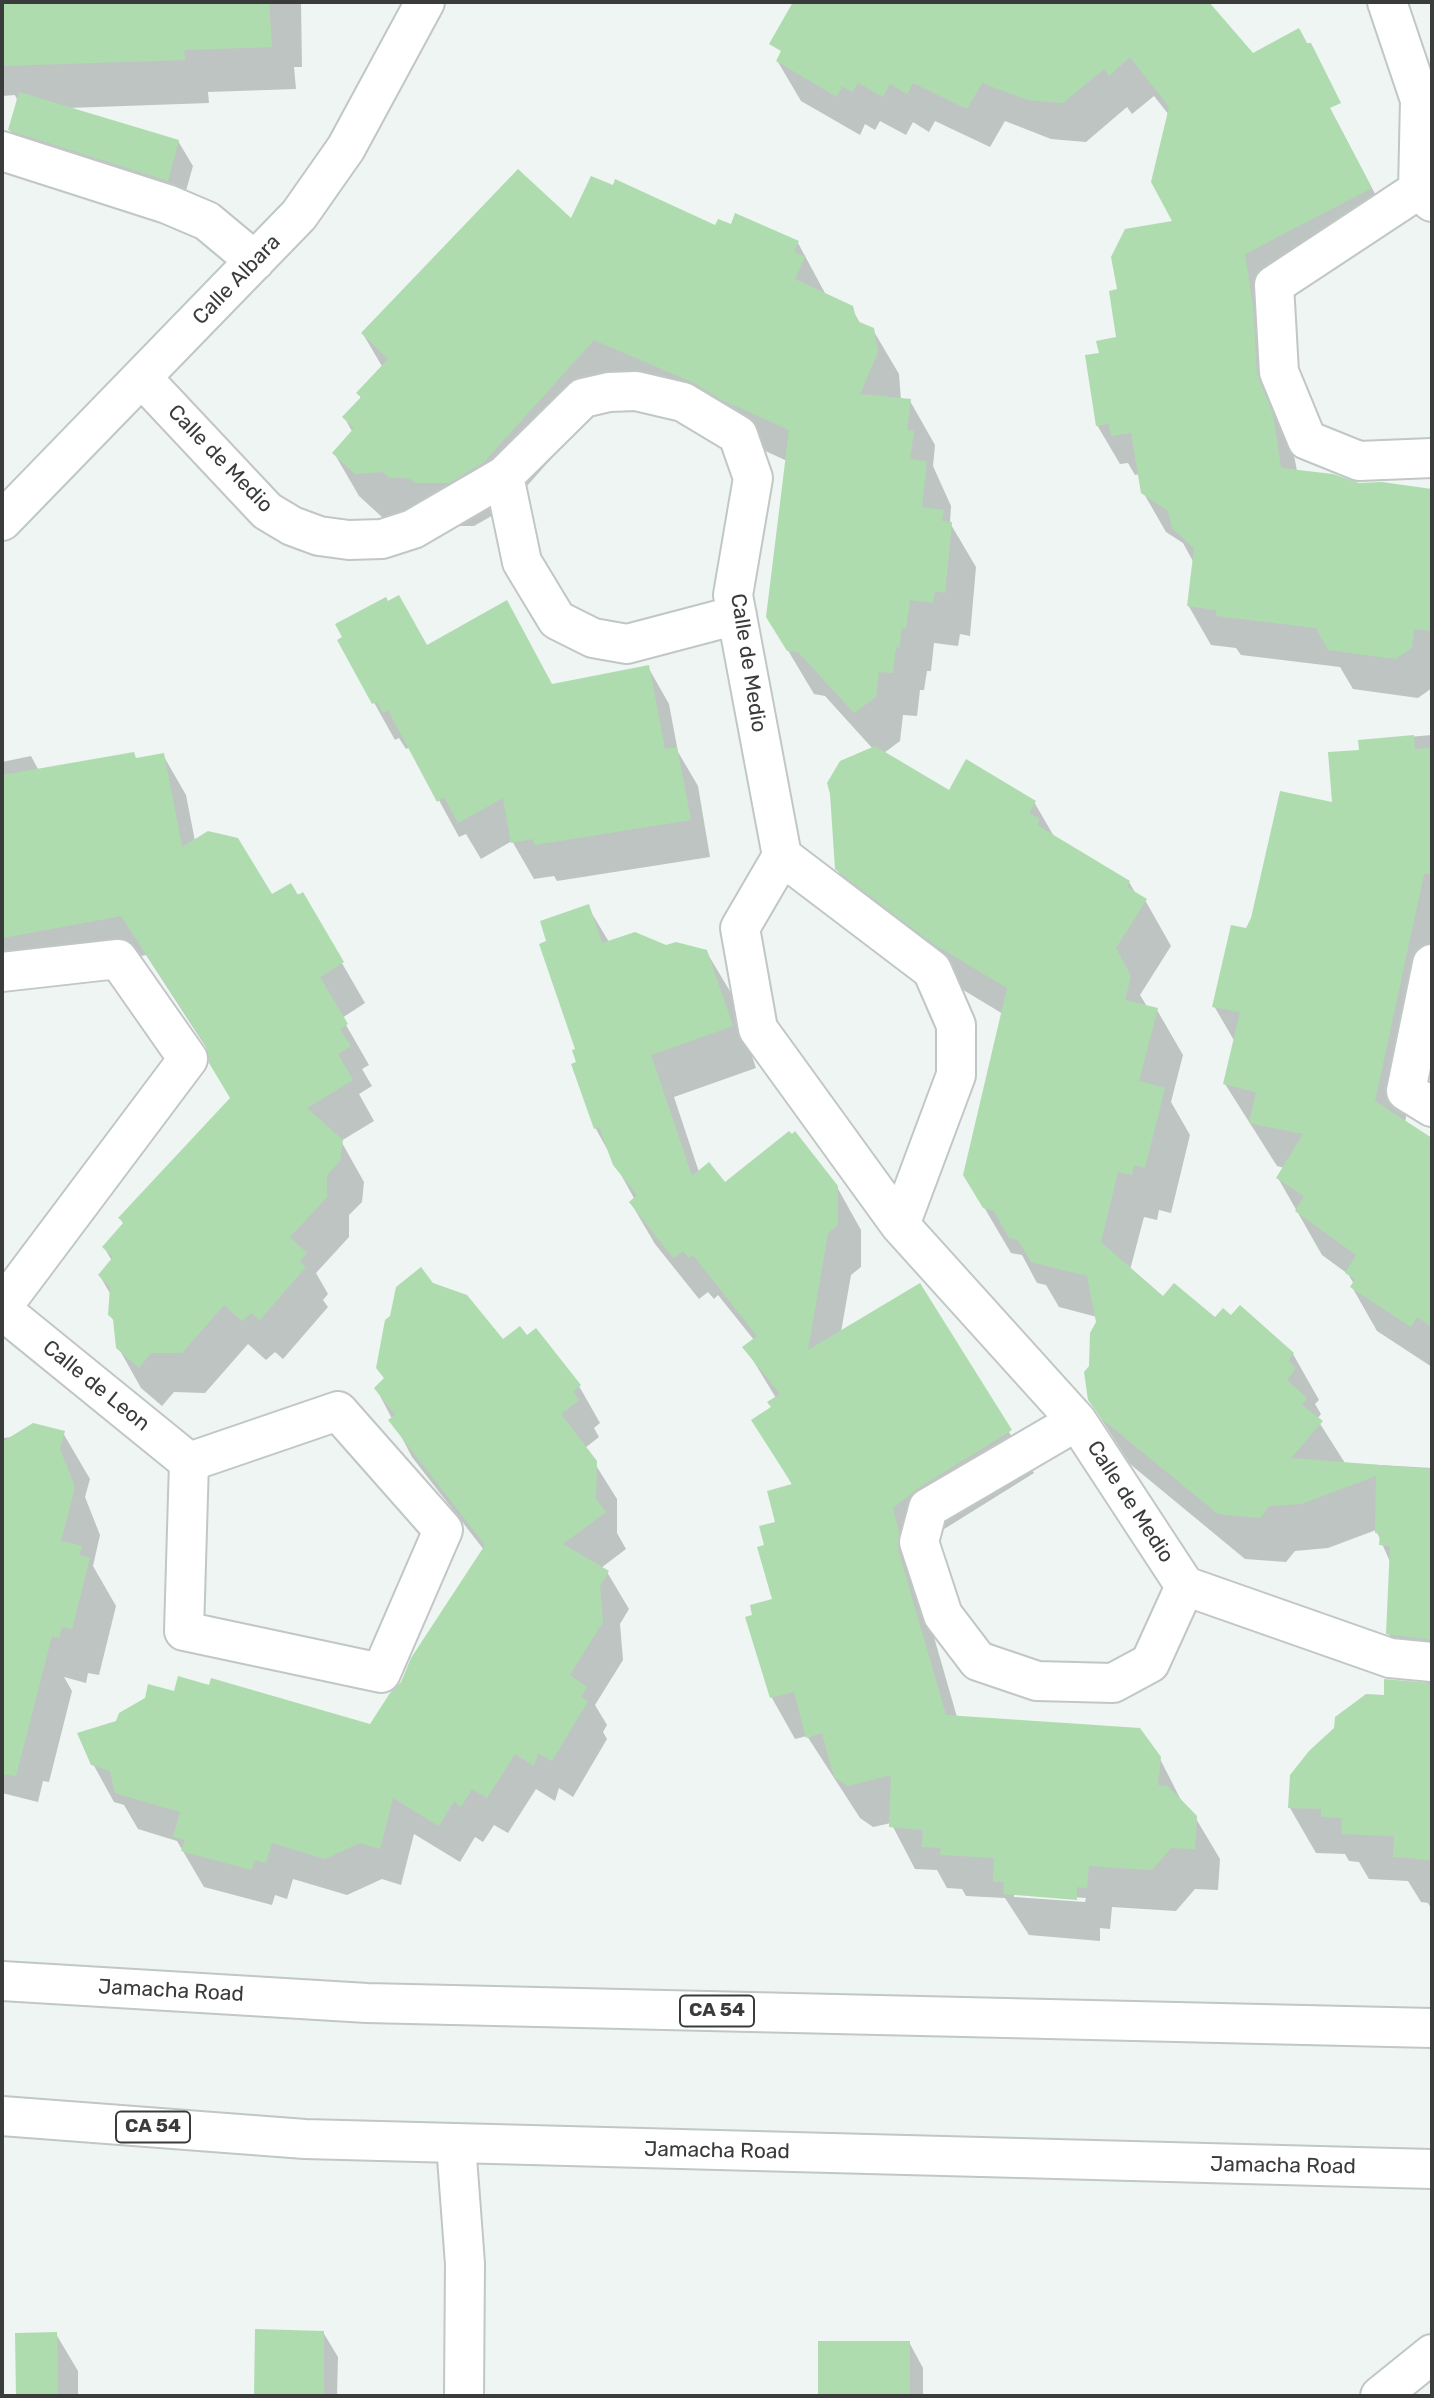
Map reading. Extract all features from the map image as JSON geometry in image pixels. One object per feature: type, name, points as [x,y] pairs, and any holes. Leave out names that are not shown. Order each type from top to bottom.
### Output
[{"type":"street","name":"Calle Albara","points":[[2,522],[299,215],[346,148],[425,2]]},
{"type":"street","points":[[1387,2],[1420,100],[1425,196],[1274,285],[1279,372],[1307,440],[1359,461],[1432,458]]},
{"type":"street","points":[[2,151],[167,204],[207,221],[255,261]]},
{"type":"street","name":"Calle de Medio","points":[[143,379],[267,512],[292,526],[319,536],[349,540],[382,538],[413,529],[504,476],[583,398],[609,392],[636,391],[682,402],[738,435],[753,478],[733,596],[782,856],[740,928],[758,1029],[900,1225],[1077,1421],[1185,1586],[1390,1658],[1432,1662]]},
{"type":"street","points":[[504,476],[522,562],[557,620],[593,638],[627,644],[737,615]]},
{"type":"street","points":[[782,856],[932,970],[956,1025],[956,1075],[900,1225]]},
{"type":"street","points":[[2,972],[118,958],[188,1059],[2,1308]]},
{"type":"street","points":[[1432,964],[1406,1091],[1432,1107]]},
{"type":"street","name":"Calle de Leon","points":[[2,1308],[190,1462]]},
{"type":"street","points":[[338,1411],[347,1420],[443,1530],[381,1674],[184,1631],[190,1462],[338,1411]]},
{"type":"street","points":[[1077,1421],[928,1508],[919,1542],[943,1615],[978,1661],[1037,1681],[1113,1683],[1150,1662],[1185,1586]]},
{"type":"street","name":"Jamacha Road","points":[[2,1981],[367,2003],[1432,2028]]},
{"type":"street","name":"Jamacha Road","points":[[2,2116],[305,2139],[1432,2169]]},
{"type":"street","points":[[456,2144],[465,2263],[464,2396]]},
{"type":"street","points":[[1380,2396],[1432,2354]]},
{"type":"building","points":[[2,2],[269,2],[272,47],[184,50],[185,60],[2,66]]},
{"type":"building","points":[[793,2],[1209,2],[1253,53],[1299,28],[1307,43],[1311,43],[1341,103],[1330,108],[1372,188],[1245,254],[1253,305],[1257,374],[1273,414],[1281,468],[1333,474],[1359,483],[1382,482],[1432,489],[1432,631],[1414,629],[1412,648],[1395,659],[1328,650],[1316,628],[1216,616],[1216,610],[1187,606],[1194,548],[1172,528],[1168,511],[1141,493],[1131,433],[1111,436],[1109,424],[1096,426],[1085,355],[1099,353],[1096,341],[1116,337],[1109,291],[1117,289],[1111,257],[1125,229],[1172,221],[1151,182],[1169,107],[1130,57],[1109,76],[1104,69],[1063,103],[1028,100],[982,83],[967,109],[913,83],[907,94],[890,84],[883,97],[858,83],[852,92],[842,86],[837,97],[776,61],[781,51],[769,44]]},
{"type":"building","points":[[19,92],[179,140],[168,181],[8,130]]},
{"type":"building","points":[[518,169],[571,218],[591,176],[613,185],[615,179],[715,225],[718,219],[731,224],[735,213],[799,241],[794,252],[805,257],[795,279],[853,306],[857,321],[874,328],[878,352],[860,394],[911,399],[907,430],[914,431],[910,459],[927,461],[922,507],[944,510],[942,521],[952,522],[945,593],[935,591],[933,603],[910,600],[906,629],[902,628],[899,648],[896,647],[893,673],[879,672],[876,697],[854,713],[798,652],[787,651],[766,617],[789,430],[722,400],[694,383],[594,340],[484,462],[449,483],[416,483],[410,479],[388,477],[383,472],[355,474],[332,453],[354,428],[342,417],[361,397],[356,393],[388,359],[361,333]]},
{"type":"building","points":[[399,595],[427,645],[507,600],[552,684],[649,665],[665,749],[677,747],[691,820],[534,845],[533,839],[511,843],[503,798],[458,823],[444,797],[437,802],[388,710],[383,713],[377,702],[372,704],[337,640],[342,637],[335,624],[386,597],[388,601]]},
{"type":"building","points":[[1414,735],[1415,749],[1432,748],[1432,874],[1424,874],[1375,1101],[1432,1138],[1432,1327],[1417,1317],[1411,1327],[1350,1287],[1355,1279],[1345,1273],[1356,1255],[1295,1211],[1304,1196],[1276,1178],[1303,1134],[1249,1123],[1256,1092],[1223,1084],[1240,1012],[1212,1007],[1231,925],[1246,928],[1251,918],[1280,791],[1332,802],[1328,752],[1359,750],[1358,740]]},
{"type":"building","points":[[875,746],[949,790],[966,759],[1036,801],[1029,813],[1040,819],[1037,825],[1130,881],[1127,887],[1147,899],[1116,948],[1131,976],[1125,1000],[1158,1008],[1139,1081],[1165,1088],[1145,1168],[1134,1165],[1132,1175],[1118,1172],[1101,1242],[1163,1296],[1174,1283],[1215,1317],[1223,1308],[1231,1315],[1240,1305],[1294,1353],[1288,1361],[1296,1368],[1287,1380],[1307,1398],[1302,1405],[1323,1421],[1291,1458],[1432,1469],[1432,1640],[1386,1634],[1390,1546],[1379,1545],[1380,1534],[1375,1533],[1376,1476],[1301,1504],[1269,1506],[1260,1518],[1218,1514],[1102,1419],[1088,1400],[1084,1372],[1089,1366],[1090,1333],[1096,1322],[1087,1276],[1031,1262],[1018,1240],[1009,1238],[994,1211],[983,1208],[963,1175],[1007,988],[932,943],[835,869],[827,783],[840,761]]},
{"type":"building","points":[[134,752],[136,758],[164,753],[182,847],[208,831],[238,838],[272,894],[291,883],[298,895],[303,892],[344,962],[320,977],[348,1024],[340,1029],[351,1046],[338,1054],[353,1080],[307,1108],[343,1140],[340,1161],[327,1175],[327,1197],[290,1237],[307,1253],[300,1261],[306,1267],[260,1320],[251,1313],[242,1321],[224,1305],[182,1353],[151,1353],[139,1368],[116,1348],[113,1319],[108,1315],[110,1287],[98,1275],[113,1257],[102,1247],[124,1222],[118,1218],[230,1098],[209,1063],[206,1046],[121,916],[2,938],[2,775]]},
{"type":"building","points":[[589,904],[602,943],[635,932],[666,945],[676,942],[707,950],[733,1026],[651,1055],[692,1176],[709,1162],[725,1182],[789,1131],[792,1134],[795,1131],[838,1186],[838,1225],[828,1233],[808,1350],[920,1283],[1012,1430],[917,1489],[893,1508],[899,1532],[898,1549],[946,1715],[1140,1728],[1161,1757],[1158,1785],[1168,1786],[1197,1816],[1195,1849],[1171,1848],[1152,1870],[1089,1866],[1087,1888],[1077,1887],[1077,1900],[1003,1894],[1004,1882],[993,1882],[994,1858],[940,1855],[941,1848],[922,1847],[923,1830],[889,1827],[891,1775],[848,1786],[834,1777],[822,1733],[806,1738],[794,1692],[770,1698],[745,1617],[752,1615],[750,1605],[772,1599],[757,1547],[764,1545],[759,1526],[775,1522],[767,1491],[792,1484],[751,1420],[771,1407],[767,1402],[780,1394],[742,1347],[757,1336],[693,1255],[689,1258],[683,1251],[673,1258],[629,1202],[637,1195],[613,1165],[599,1127],[594,1129],[571,1064],[576,1062],[572,1050],[575,1049],[539,944],[546,941],[540,921]]},
{"type":"building","points":[[421,1267],[433,1283],[467,1295],[503,1339],[520,1326],[527,1335],[536,1328],[581,1385],[573,1392],[579,1400],[561,1414],[597,1461],[596,1499],[606,1512],[563,1544],[609,1571],[600,1586],[603,1622],[570,1675],[587,1687],[581,1697],[588,1701],[552,1761],[538,1753],[534,1766],[515,1754],[487,1798],[472,1789],[461,1807],[454,1801],[439,1826],[393,1798],[380,1849],[360,1843],[325,1859],[272,1843],[266,1863],[255,1860],[251,1870],[181,1851],[185,1840],[173,1837],[180,1812],[115,1793],[110,1771],[91,1765],[77,1733],[116,1721],[119,1713],[145,1698],[148,1684],[174,1691],[178,1676],[209,1685],[211,1678],[370,1724],[390,1693],[401,1682],[411,1658],[485,1545],[388,1420],[395,1415],[374,1388],[384,1378],[376,1368],[385,1320],[390,1316],[396,1287]]},
{"type":"building","points":[[33,1423],[65,1431],[60,1449],[75,1487],[61,1541],[82,1546],[79,1555],[90,1558],[72,1629],[62,1627],[59,1638],[52,1636],[16,1776],[2,1774],[2,1442]]},
{"type":"building","points":[[1384,1679],[1432,1683],[1432,1860],[1393,1857],[1394,1836],[1341,1834],[1342,1818],[1321,1817],[1321,1809],[1288,1808],[1290,1775],[1309,1751],[1334,1728],[1335,1717],[1366,1694],[1384,1695]]},
{"type":"building","points":[[255,2329],[324,2331],[324,2396],[254,2396]]},
{"type":"building","points":[[57,2332],[58,2396],[16,2396],[15,2333]]},
{"type":"building","points":[[818,2341],[910,2341],[910,2396],[818,2396]]}]
